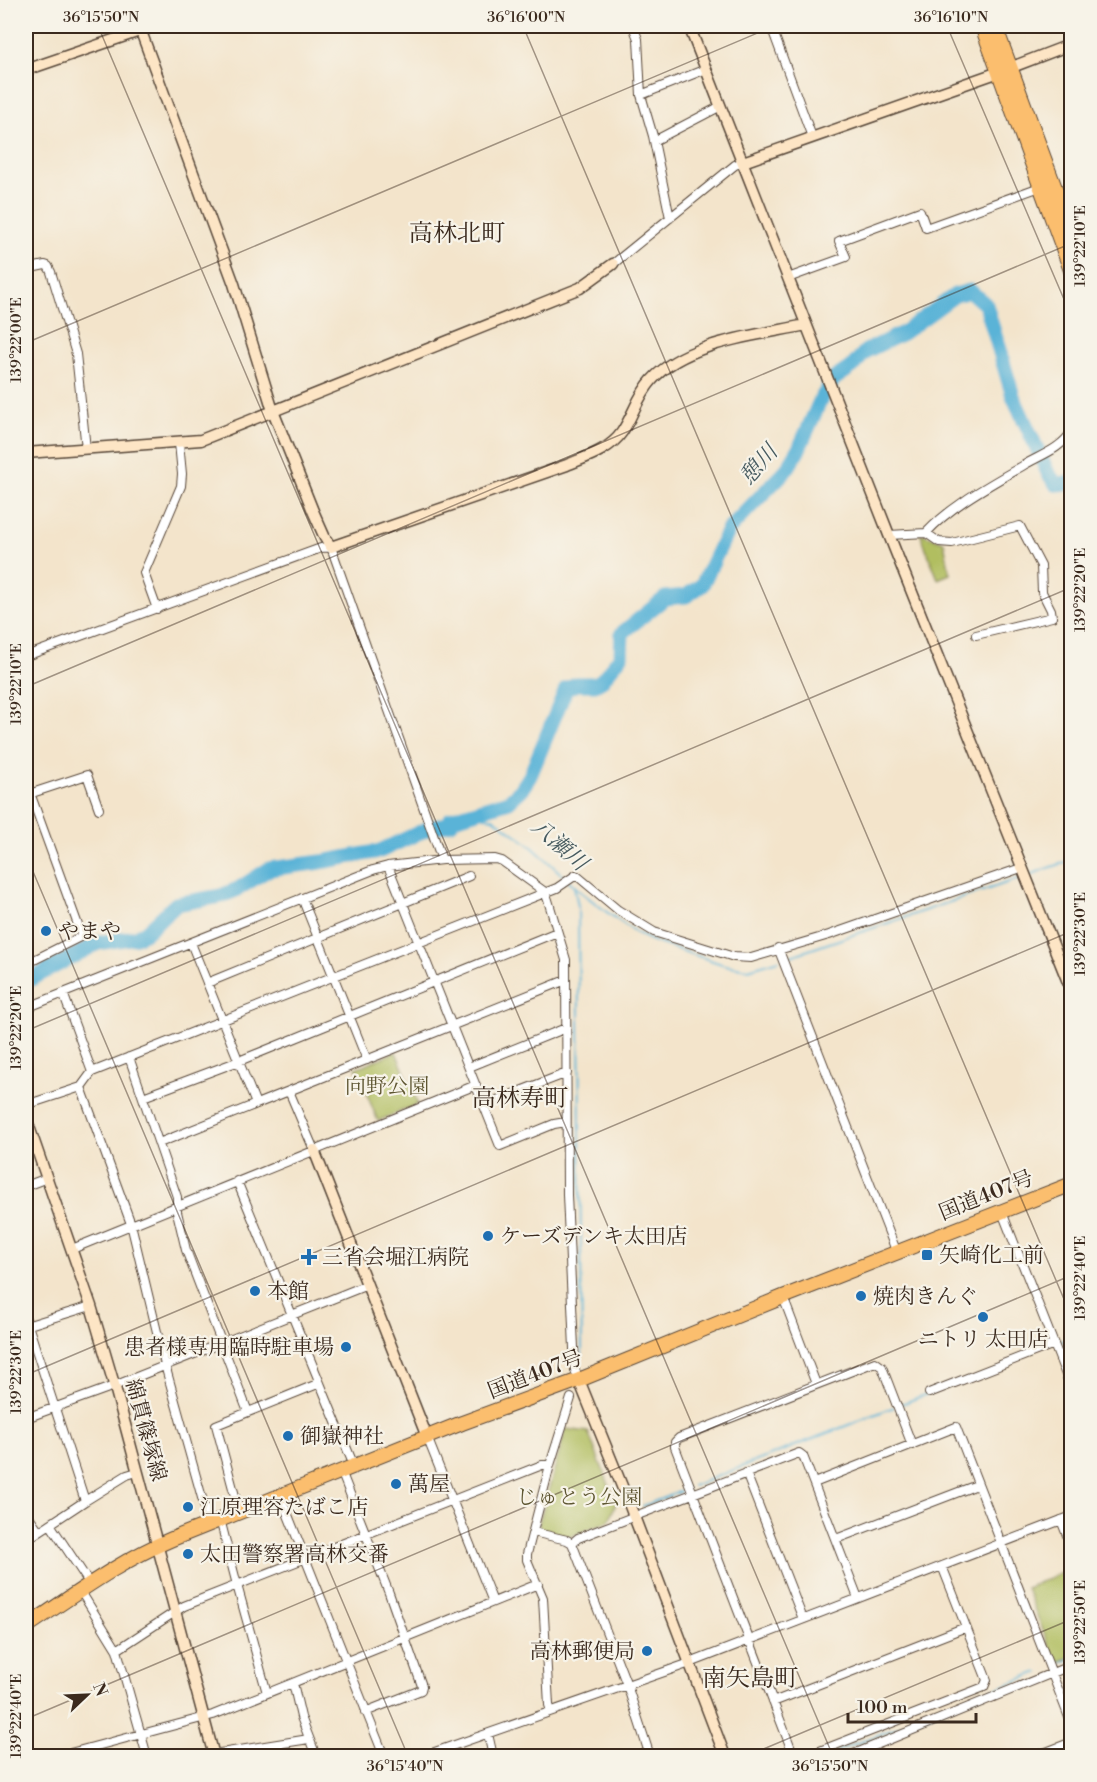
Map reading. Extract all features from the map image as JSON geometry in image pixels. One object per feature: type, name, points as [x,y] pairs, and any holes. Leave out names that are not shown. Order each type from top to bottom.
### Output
[{"type":"highway","points":[[982,26],[1005,70],[1071,234]]},
{"type":"highway","points":[[995,26],[1005,70],[1040,187],[1071,273]]},
{"type":"highway","name":"国道407号","points":[[26,1627],[85,1587],[158,1545],[214,1521],[579,1380],[1071,1184]]},
{"type":"street","points":[[26,70],[140,28],[154,26]]},
{"type":"street","points":[[633,26],[638,39],[641,95],[654,141],[670,218]]},
{"type":"street","points":[[689,26],[1071,992]]},
{"type":"street","points":[[771,26],[812,137]]},
{"type":"street","points":[[140,28],[234,284],[273,411],[324,538],[331,547],[442,860]]},
{"type":"street","points":[[26,453],[180,443],[209,437],[590,283],[735,165],[1005,70],[1071,44]]},
{"type":"street","points":[[641,95],[706,69]]},
{"type":"street","points":[[654,141],[721,106]]},
{"type":"street","points":[[788,278],[846,257],[840,241],[920,211],[927,228],[1040,187]]},
{"type":"street","points":[[26,269],[45,265],[51,272],[76,354],[86,449]]},
{"type":"street","points":[[26,656],[321,548],[331,547],[596,453],[621,433],[651,380],[669,365],[685,356],[720,344],[806,325]]},
{"type":"street","points":[[926,533],[943,514],[1051,451],[1067,438],[1071,430]]},
{"type":"street","points":[[157,609],[144,573],[181,486],[180,443]]},
{"type":"street","points":[[889,535],[926,533],[939,542],[952,543],[1020,526],[1041,566],[1042,591],[1052,617],[976,635]]},
{"type":"street","points":[[28,795],[87,775],[99,809]]},
{"type":"street","points":[[26,782],[28,795],[82,936],[26,964]]},
{"type":"street","points":[[26,1008],[388,866],[442,860],[502,861],[545,892],[566,960],[567,1195],[575,1370],[635,1517],[725,1756]]},
{"type":"street","points":[[388,866],[500,1146],[554,1124],[566,1122]]},
{"type":"street","points":[[26,1106],[81,1087],[92,1072],[560,886],[576,875],[618,910],[654,932],[734,957],[751,958],[1024,874]]},
{"type":"street","points":[[207,982],[469,876]]},
{"type":"street","points":[[302,898],[367,1060]]},
{"type":"street","points":[[143,1097],[557,932]]},
{"type":"street","points":[[190,943],[256,1104]]},
{"type":"street","points":[[778,951],[897,1253]]},
{"type":"street","points":[[159,1143],[566,980]]},
{"type":"street","points":[[63,993],[92,1072]]},
{"type":"street","points":[[469,1067],[566,1028]]},
{"type":"street","points":[[129,1057],[177,1197],[186,1250],[248,1412]]},
{"type":"street","points":[[484,1105],[567,1073]]},
{"type":"street","points":[[72,1249],[476,1085]]},
{"type":"street","points":[[81,1087],[131,1224],[165,1365],[214,1521],[237,1585],[267,1693]]},
{"type":"street","points":[[289,1091],[493,1602]]},
{"type":"street","name":"綿貫篠塚線","points":[[26,1118],[91,1306],[214,1755]]},
{"type":"street","points":[[26,1186],[47,1178]]},
{"type":"street","points":[[237,1181],[320,1383],[366,1534],[422,1686],[421,1690],[365,1712]]},
{"type":"street","points":[[1002,1212],[1071,1390]]},
{"type":"street","points":[[26,1418],[114,1386],[367,1285]]},
{"type":"street","points":[[783,1297],[816,1383]]},
{"type":"street","points":[[85,1501],[26,1324],[91,1306]]},
{"type":"street","points":[[929,1393],[1054,1344]]},
{"type":"street","points":[[794,1756],[675,1448],[676,1440],[871,1363],[879,1364],[912,1444]]},
{"type":"street","points":[[239,1511],[216,1425],[320,1383]]},
{"type":"street","points":[[551,1711],[543,1598],[527,1560],[550,1465],[571,1398]]},
{"type":"street","points":[[814,1483],[956,1427],[1071,1725]]},
{"type":"street","points":[[572,1543],[578,1538],[799,1453],[803,1456],[814,1483],[858,1598]]},
{"type":"street","points":[[117,1650],[184,1606],[542,1465],[550,1465]]},
{"type":"street","points":[[26,1540],[127,1475],[137,1472]]},
{"type":"street","points":[[746,1473],[803,1619]]},
{"type":"street","points":[[836,1539],[977,1485]]},
{"type":"street","points":[[280,1495],[384,1756]]},
{"type":"street","points":[[26,1512],[39,1531]]},
{"type":"street","points":[[415,1756],[429,1755],[690,1663],[1071,1516]]},
{"type":"street","points":[[1060,1520],[1071,1548]]},
{"type":"street","points":[[50,1524],[117,1650],[147,1756]]},
{"type":"street","points":[[533,1532],[572,1543],[627,1685],[649,1754],[637,1756]]},
{"type":"street","points":[[807,1756],[829,1753],[984,1687],[987,1680],[942,1566]]},
{"type":"street","points":[[59,1756],[204,1718],[538,1584]]},
{"type":"street","points":[[773,1702],[966,1627]]},
{"type":"street","points":[[849,1756],[1071,1665]]},
{"type":"street","points":[[293,1683],[301,1717],[316,1756]]},
{"type":"street","points":[[488,1734],[493,1756]]},
{"type":"street","points":[[214,1755],[309,1739]]},
{"type":"street","points":[[1036,1756],[1071,1742]]},
{"type":"green space","points":[[920,533],[944,542],[950,574],[938,579]]},
{"type":"green space","name":"向野公園","points":[[396,1052],[418,1104],[378,1121],[356,1068]]},
{"type":"green space","name":"じゅとう公園","points":[[566,1429],[588,1432],[616,1503],[609,1521],[569,1537],[540,1529],[538,1526]]},
{"type":"green space","points":[[1071,1569],[1071,1657],[1056,1663],[1026,1588]]},
{"type":"waterway","name":"憩川","points":[[26,982],[98,943],[136,937],[146,932],[176,904],[221,896],[238,889],[269,869],[380,851],[429,828],[451,823],[451,819],[509,801],[521,790],[530,776],[566,689],[576,684],[595,684],[602,680],[621,656],[622,633],[665,598],[686,596],[702,585],[728,530],[787,469],[798,451],[821,399],[834,379],[853,366],[866,351],[903,333],[955,295],[970,291],[986,305],[1013,396],[1048,473],[1056,484],[1072,483]]},
{"type":"waterway","name":"八瀬川","points":[[451,823],[476,815],[493,818],[530,845],[581,892],[608,913],[652,941],[725,965],[748,969],[779,960]]},
{"type":"waterway","name":"八瀬川","points":[[1029,875],[1072,860]]},
{"type":"waterway","name":"八瀬川","points":[[785,958],[1024,877]]},
{"type":"waterway","points":[[574,886],[578,906],[582,1356]]},
{"type":"waterway","points":[[1060,1342],[1072,1337]]},
{"type":"waterway","points":[[899,1405],[927,1394]]},
{"type":"waterway","points":[[693,1486],[894,1407]]},
{"type":"waterway","points":[[643,1506],[687,1489]]},
{"type":"waterway","points":[[1060,1663],[1072,1659]]},
{"type":"waterway","points":[[837,1751],[1039,1672]]},
{"type":"place","name":"やまや","points":[[46,931]]},
{"type":"place","name":"ケーズデンキ太田店","points":[[488,1236]]},
{"type":"place","name":"矢崎化工前","points":[[927,1255]]},
{"type":"place","name":"三省会堀江病院","points":[[309,1257]]},
{"type":"place","name":"本館","points":[[255,1291]]},
{"type":"place","name":"焼肉きんぐ","points":[[861,1296]]},
{"type":"place","name":"ニトリ 太田店","points":[[983,1317]]},
{"type":"place","name":"患者様専用臨時駐車場","points":[[346,1347]]},
{"type":"place","name":"御嶽神社","points":[[288,1436]]},
{"type":"place","name":"萬屋","points":[[396,1484]]},
{"type":"place","name":"江原理容たばこ店","points":[[188,1507]]},
{"type":"place","name":"太田警察署高林交番","points":[[188,1554]]},
{"type":"place","name":"高林郵便局","points":[[647,1651]]},
{"type":"district","name":"高林北町","points":[[457,233]]},
{"type":"district","name":"高林寿町","points":[[520,1098]]},
{"type":"district","name":"南矢島町","points":[[750,1678]]}]
